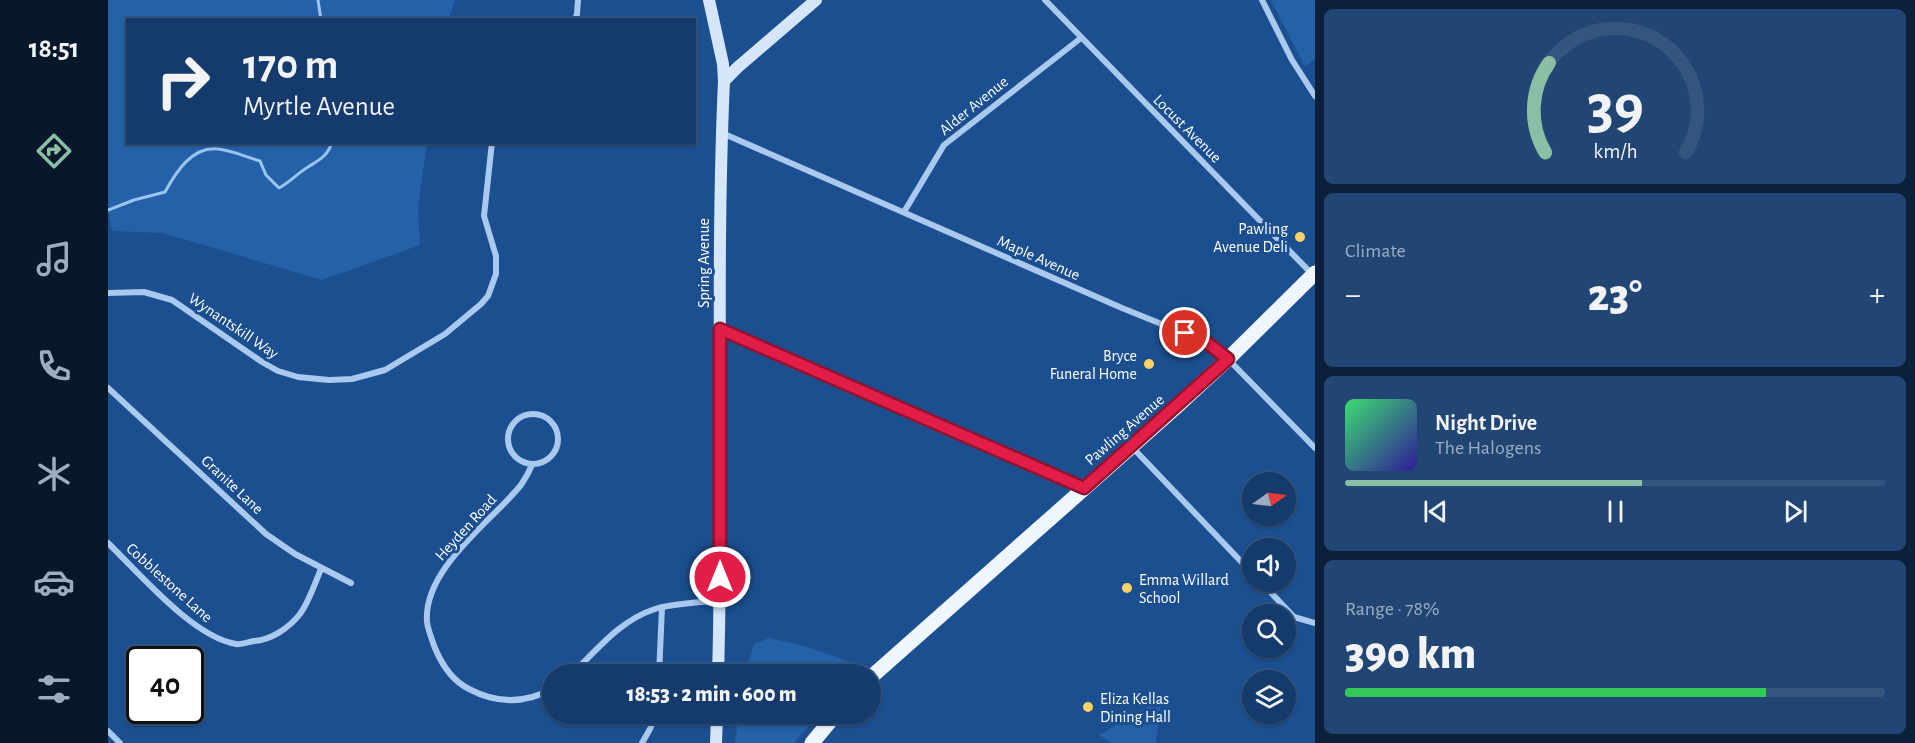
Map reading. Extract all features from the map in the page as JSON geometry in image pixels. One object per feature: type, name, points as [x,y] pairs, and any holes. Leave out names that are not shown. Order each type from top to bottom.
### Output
[{"type":"main road","name":"Pawling Avenue","points":[[881,668],[1228,359],[1314,274]]},
{"type":"main road","points":[[812,743],[828,724]]},
{"type":"street","points":[[576,18],[578,0]]},
{"type":"street","name":"Spring Avenue","points":[[709,0],[723,64],[724,81],[720,194],[718,664]]},
{"type":"street","points":[[724,81],[816,0]]},
{"type":"street","name":"Locust Avenue","points":[[1045,0],[1314,274]]},
{"type":"street","points":[[1262,0],[1292,60],[1315,96]]},
{"type":"street","name":"Alder Avenue","points":[[904,212],[944,145],[1081,38]]},
{"type":"street","name":"Maple Avenue","points":[[722,132],[1206,342],[1228,359],[1315,448]]},
{"type":"street","name":"Wynantskill Way","points":[[108,292],[144,292],[172,300],[262,362],[298,377],[329,380],[351,379],[385,370],[445,334],[488,296],[496,274],[496,256],[484,216],[492,144]]},
{"type":"street","points":[[720,329],[1084,488]]},
{"type":"street","name":"Granite Lane","points":[[108,388],[267,534],[295,554],[351,583]]},
{"type":"street","name":"Heyden Road","points":[[532,465],[518,459],[512,453],[508,438],[510,430],[520,418],[535,415],[550,422],[557,436],[557,445],[548,459],[532,465],[522,483],[443,571],[429,602],[427,621],[439,658],[462,686],[479,694],[509,702],[542,693]]},
{"type":"street","points":[[1132,446],[1242,562]]},
{"type":"street","name":"Cobblestone Lane","points":[[108,543],[190,622],[215,638],[238,644],[261,641],[278,634],[293,621],[301,613],[321,569]]},
{"type":"street","points":[[1271,592],[1294,616],[1315,623]]},
{"type":"street","points":[[583,664],[625,624],[636,617],[662,607],[720,600]]},
{"type":"street","points":[[659,664],[662,607]]},
{"type":"street","points":[[642,743],[652,724]]},
{"type":"street","points":[[716,743],[717,724]]},
{"type":"street","points":[[108,730],[120,743]]},
{"type":"shaded area","points":[[108,0],[455,0],[449,18],[126,18],[126,144],[427,144],[418,209],[420,245],[322,280],[163,233],[112,231],[108,212]]},
{"type":"shaded area","points":[[1271,0],[1315,0],[1315,58],[1305,67]]},
{"type":"shaded area","points":[[769,638],[805,646],[855,664],[748,664],[754,644]]},
{"type":"shaded area","points":[[1161,699],[1156,743],[1112,743],[1099,735]]},
{"type":"shaded area","points":[[738,724],[810,724],[794,743],[735,743]]},
{"type":"waterway","points":[[318,0],[321,18]]},
{"type":"waterway","points":[[108,210],[165,192],[174,176],[186,162],[200,152],[209,149],[233,152],[260,161],[266,175],[279,188],[323,157],[331,144]]},
{"type":"place","name":"Pawling Avenue Deli","points":[[1300,237]]},
{"type":"place","name":"Bryce Funeral Home","points":[[1149,364]]},
{"type":"place","name":"Emma Willard School","points":[[1127,588]]},
{"type":"place","name":"Eliza Kellas Dining Hall","points":[[1088,707]]},
{"type":"route","points":[[720,577],[720,329],[1084,488],[1228,359],[1218,349],[1185,333]]}]
